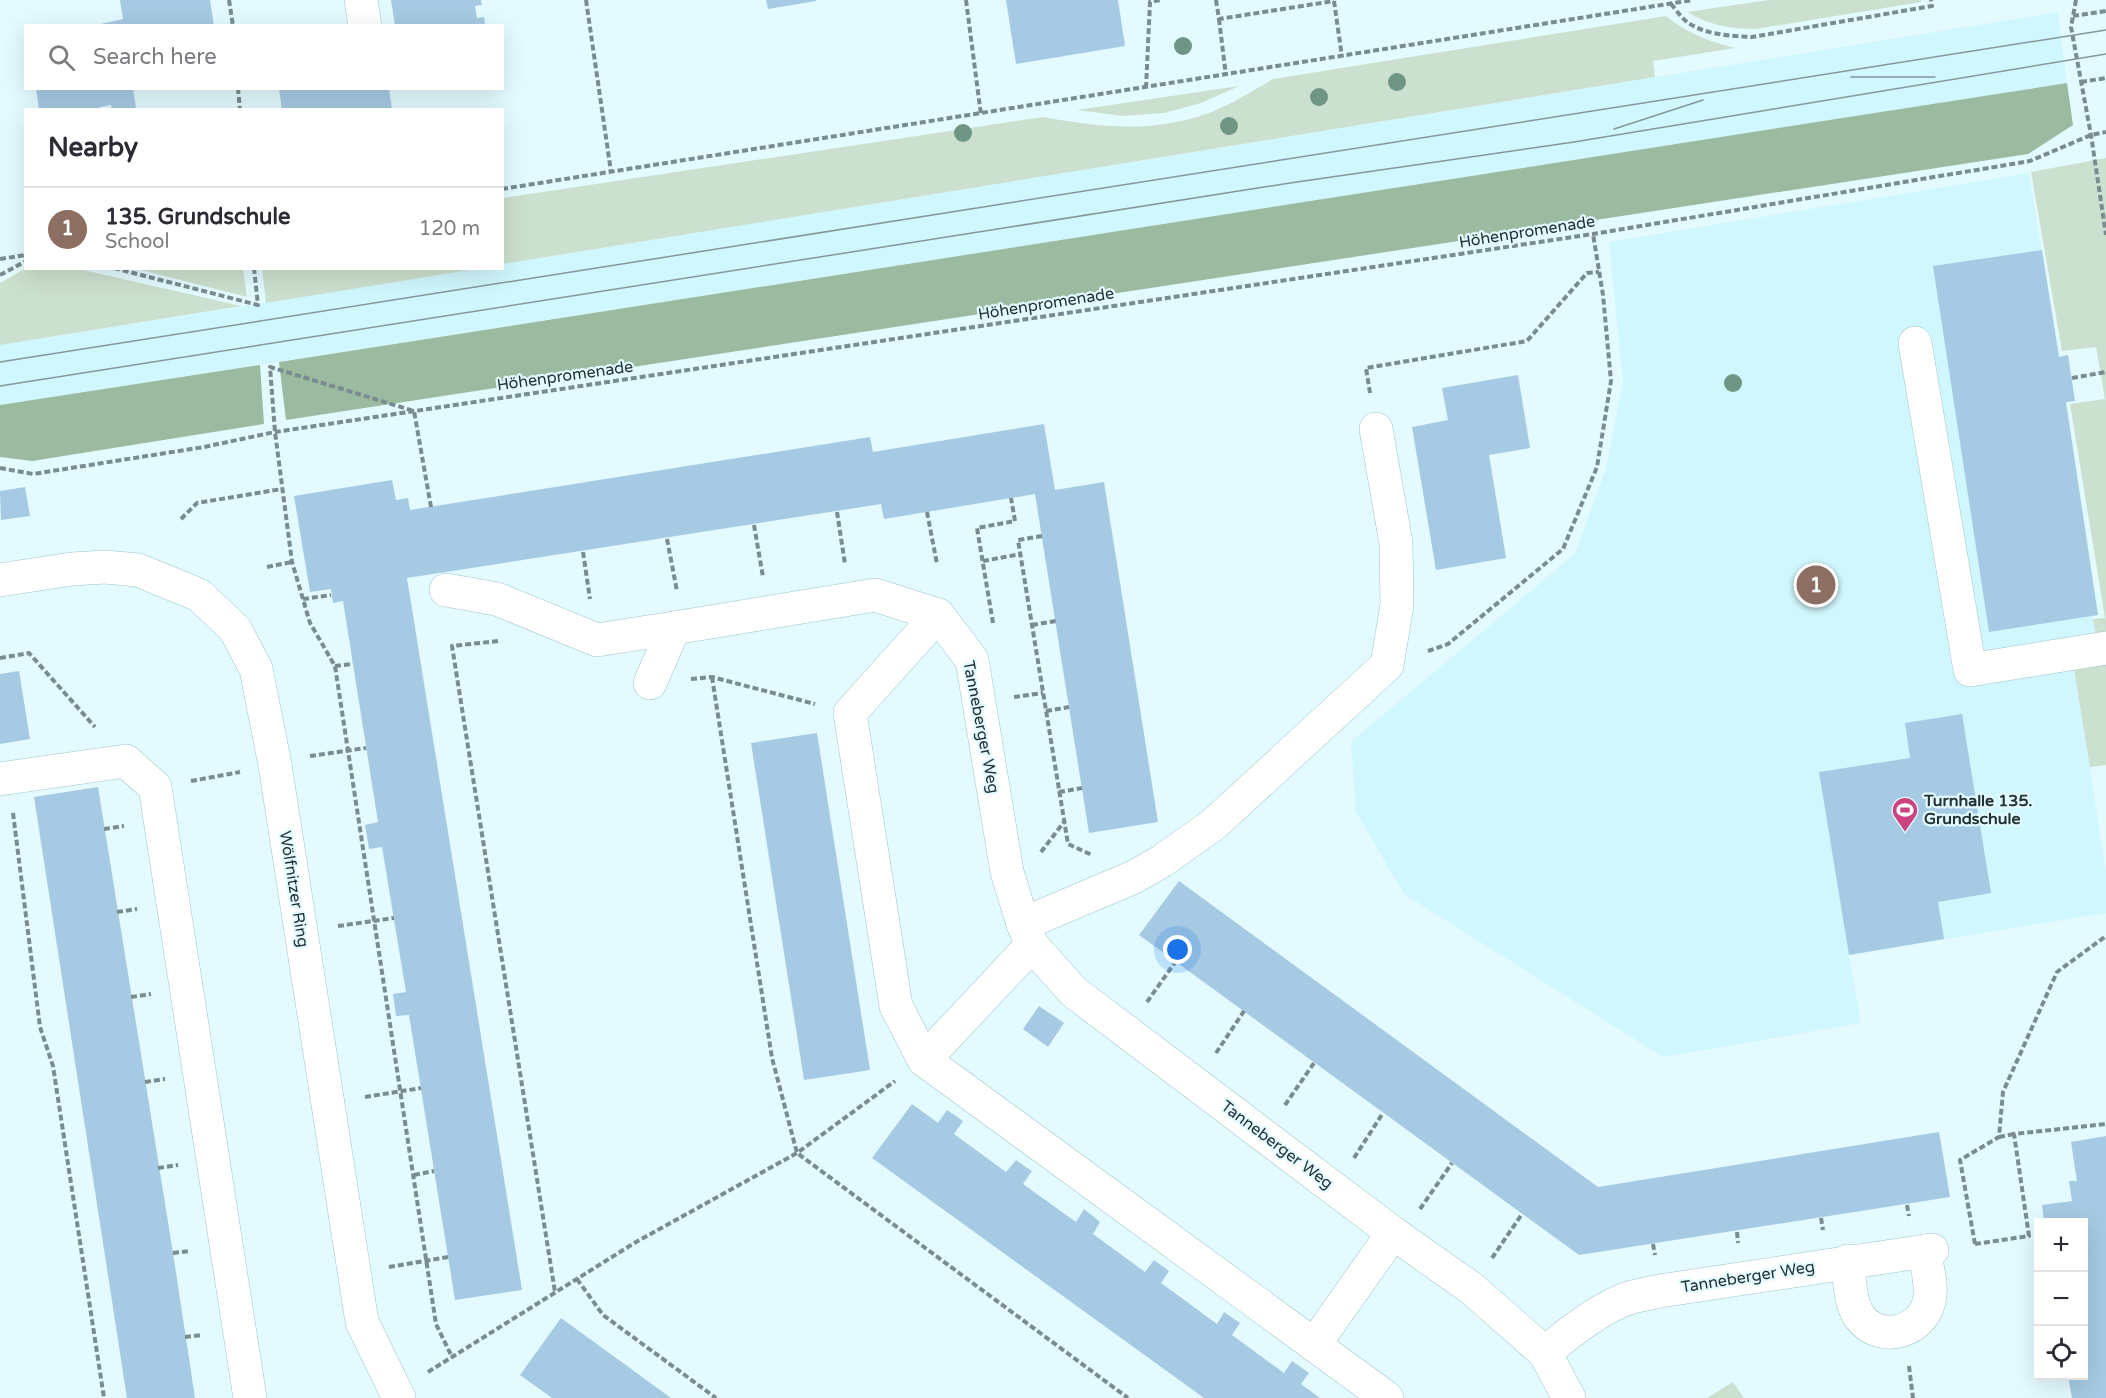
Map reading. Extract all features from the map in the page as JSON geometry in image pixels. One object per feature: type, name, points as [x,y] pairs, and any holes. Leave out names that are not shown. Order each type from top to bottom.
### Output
[{"type":"street","points":[[361,0],[365,24]]},
{"type":"street","points":[[1915,343],[1970,670],[2106,648]]},
{"type":"street","points":[[924,1060],[1027,934],[1162,861],[1214,824],[1388,665],[1397,605],[1396,543],[1376,429]]},
{"type":"street","name":"Wölfnitzer Ring","points":[[0,580],[72,569],[105,567],[138,570],[199,596],[235,628],[256,669],[275,765],[362,1322],[398,1398]]},
{"type":"street","points":[[446,590],[496,599],[597,640],[863,597],[938,615],[850,713],[896,1006],[924,1060],[1387,1398]]},
{"type":"street","name":"Tanneberger Weg","points":[[938,615],[972,660],[1007,872],[1027,934],[1074,992],[1405,1224],[1471,1288],[1545,1353],[1569,1398]]},
{"type":"street","points":[[650,683],[679,627]]},
{"type":"street","points":[[4,778],[126,762],[155,787],[250,1398]]},
{"type":"street","points":[[1314,1346],[1405,1224]]},
{"type":"street","name":"Tanneberger Weg","points":[[1545,1353],[1589,1320],[1630,1298],[1660,1291],[1848,1262],[1928,1250],[1930,1300],[1925,1313],[1916,1324],[1892,1333],[1869,1326],[1860,1318],[1854,1306],[1848,1262]]},
{"type":"path","points":[[229,0],[233,24]]},
{"type":"path","points":[[586,0],[611,172]]},
{"type":"path","points":[[966,0],[981,115]]},
{"type":"path","points":[[1146,88],[1150,2],[1160,0]]},
{"type":"path","points":[[1216,0],[1226,76]]},
{"type":"path","points":[[1219,20],[1334,0],[1342,57]]},
{"type":"path","points":[[504,189],[981,115],[1693,0]]},
{"type":"path","points":[[1671,4],[1688,22],[1706,31],[1728,36],[1752,37],[1932,6],[1931,0]]},
{"type":"path","points":[[2076,0],[2071,27],[2091,135],[2106,235]]},
{"type":"path","points":[[2073,16],[2106,11]]},
{"type":"path","points":[[2081,82],[2106,78]]},
{"type":"path","points":[[238,90],[240,108]]},
{"type":"path","name":"Höhenpromenade","points":[[0,468],[33,474],[204,447],[275,432],[1593,234],[2030,161],[2091,135],[2106,132]]},
{"type":"path","points":[[1388,665],[1448,644],[1563,549],[1597,466],[1611,381],[1593,234]]},
{"type":"path","points":[[0,251],[1,259],[24,255]]},
{"type":"path","points":[[0,275],[24,262]]},
{"type":"path","points":[[122,270],[258,305],[254,270]]},
{"type":"path","points":[[1376,429],[1366,368],[1527,341],[1587,273],[1599,272]]},
{"type":"path","points":[[432,507],[414,411],[270,367],[275,432],[292,562],[310,623],[335,666],[364,833],[387,1004],[436,1324],[452,1357]]},
{"type":"path","points":[[2072,378],[2106,372]]},
{"type":"path","points":[[181,519],[197,503],[282,489]]},
{"type":"path","points":[[1011,498],[1015,521],[977,528],[982,559],[1021,555]]},
{"type":"path","points":[[837,512],[863,597]]},
{"type":"path","points":[[927,512],[937,564]]},
{"type":"path","points":[[754,525],[769,612]]},
{"type":"path","points":[[1042,536],[1018,540],[1068,844],[1079,848]]},
{"type":"path","points":[[667,539],[679,627]]},
{"type":"path","points":[[267,567],[292,562]]},
{"type":"path","points":[[303,599],[332,596]]},
{"type":"path","points":[[1032,625],[1056,621]]},
{"type":"path","points":[[506,640],[452,646],[555,1292]]},
{"type":"path","points":[[0,658],[29,653],[126,762]]},
{"type":"path","points":[[335,666],[353,664]]},
{"type":"path","points":[[712,677],[772,1058],[797,1153],[1128,1398]]},
{"type":"path","points":[[650,683],[712,677],[850,713]]},
{"type":"path","points":[[1019,696],[1043,693]]},
{"type":"path","points":[[1046,711],[1069,707]]},
{"type":"path","points":[[311,756],[366,748]]},
{"type":"path","points":[[155,787],[275,765]]},
{"type":"path","points":[[4,778],[40,1027],[53,1066],[104,1398]]},
{"type":"path","points":[[1059,792],[1082,788]]},
{"type":"path","points":[[1041,851],[1064,822]]},
{"type":"path","points":[[339,926],[394,918]]},
{"type":"path","points":[[1999,1137],[2003,1092],[2056,972],[2106,936]]},
{"type":"path","points":[[1144,1006],[1176,961]]},
{"type":"path","points":[[387,1004],[394,1002]]},
{"type":"path","points":[[1214,1056],[1244,1011]]},
{"type":"path","points":[[398,1398],[421,1377],[636,1242],[797,1153],[924,1060]]},
{"type":"path","points":[[1284,1107],[1314,1063]]},
{"type":"path","points":[[367,1097],[421,1088]]},
{"type":"path","points":[[1349,1166],[1383,1113]]},
{"type":"path","points":[[2014,1134],[2030,1236],[1975,1244],[1960,1160],[1999,1137],[2014,1134],[2106,1124]]},
{"type":"path","points":[[1405,1224],[1452,1163]]},
{"type":"path","points":[[414,1175],[434,1172]]},
{"type":"path","points":[[1486,1265],[1522,1214]]},
{"type":"path","points":[[389,1267],[448,1257]]},
{"type":"path","points":[[577,1279],[603,1315],[716,1398]]},
{"type":"shaded area","points":[[2058,12],[2067,83],[0,405],[0,345],[470,270],[504,270],[504,264]]},
{"type":"shaded area","points":[[2029,173],[2059,356],[2068,355],[2075,401],[2066,403],[2098,615],[2093,616],[2099,665],[2075,669],[2106,873],[2106,913],[1849,955],[1861,1023],[1663,1057],[1404,894],[1356,812],[1351,742],[1575,554],[1606,469],[1623,382],[1609,242]]},
{"type":"green space","points":[[1769,0],[1921,0],[1921,2],[1756,29],[1720,25],[1687,12]]},
{"type":"green space","points":[[1666,16],[1698,36],[1735,48],[1653,61],[1655,77],[504,264],[504,198],[1043,117],[1104,126],[1143,126],[1183,121],[1212,112],[1273,79]]},
{"type":"green space","points":[[2067,83],[2073,125],[2028,154],[286,420],[279,362]]},
{"type":"green space","points":[[1239,86],[1201,103],[1164,113],[1123,116],[1077,110]]},
{"type":"green space","points":[[2106,158],[2106,636],[2096,637],[2093,619],[2105,618],[2070,404],[2105,399],[2096,347],[2062,351],[2031,172]]},
{"type":"green space","points":[[24,269],[83,270],[241,306],[0,345],[0,283]]},
{"type":"green space","points":[[141,270],[243,270],[247,297]]},
{"type":"green space","points":[[262,270],[470,270],[266,303]]},
{"type":"green space","points":[[260,365],[264,424],[32,461],[0,457],[0,405]]},
{"type":"green space","points":[[2106,664],[2106,765],[2090,767],[2074,669]]},
{"type":"green space","points":[[1733,1382],[1744,1398],[1707,1398]]},
{"type":"building","points":[[120,0],[210,0],[214,24],[101,24],[123,19]]},
{"type":"building","points":[[391,0],[481,0],[482,5],[475,6],[477,18],[484,17],[485,24],[395,24]]},
{"type":"building","points":[[766,0],[816,0],[816,1],[768,9]]},
{"type":"building","points":[[1006,0],[1118,0],[1125,46],[1016,64]]},
{"type":"building","points":[[36,90],[133,90],[136,108],[112,108],[111,105],[100,108],[39,108]]},
{"type":"building","points":[[279,90],[389,90],[392,108],[282,108]]},
{"type":"building","points":[[2042,250],[2059,357],[2068,355],[2075,401],[2066,402],[2098,615],[1989,632],[1933,266]]},
{"type":"building","points":[[1518,375],[1530,448],[1489,455],[1506,558],[1436,570],[1412,427],[1448,420],[1442,388]]},
{"type":"building","points":[[1044,424],[1055,490],[1104,482],[1158,822],[1089,833],[1035,494],[884,519],[881,504],[407,578],[522,1290],[455,1300],[409,1015],[396,1016],[393,994],[406,992],[382,847],[369,849],[365,825],[378,822],[343,601],[333,603],[331,589],[310,592],[294,496],[392,480],[396,500],[408,498],[410,510],[870,437],[873,452]]},
{"type":"building","points":[[25,487],[30,516],[1,520],[0,491]]},
{"type":"building","points":[[19,671],[30,739],[0,744],[0,674]]},
{"type":"building","name":"Turnhalle 135. Grundschule","points":[[1962,714],[1991,893],[1938,902],[1944,939],[1849,955],[1819,772],[1910,758],[1905,723]]},
{"type":"building","points":[[817,733],[870,1070],[804,1080],[751,743]]},
{"type":"building","points":[[98,787],[195,1398],[127,1398],[34,797]]},
{"type":"building","points":[[1179,881],[1598,1187],[1939,1132],[1950,1197],[1579,1255],[1139,935]]},
{"type":"building","points":[[1039,1006],[1064,1023],[1048,1047],[1023,1029]]},
{"type":"building","points":[[912,1104],[938,1123],[947,1110],[963,1121],[954,1134],[1006,1172],[1016,1160],[1032,1171],[1023,1184],[1076,1222],[1084,1209],[1100,1222],[1093,1234],[1145,1272],[1154,1260],[1169,1271],[1161,1283],[1217,1324],[1224,1312],[1240,1323],[1232,1335],[1284,1373],[1292,1361],[1309,1373],[1301,1384],[1320,1398],[1204,1398],[872,1158]]},
{"type":"building","points":[[2106,1136],[2106,1398],[2072,1398],[2069,1380],[2088,1380],[2088,1218],[2044,1218],[2042,1205],[2072,1201],[2069,1181],[2077,1181],[2071,1142]]},
{"type":"building","points":[[561,1318],[671,1398],[552,1398],[520,1375]]},
{"type":"tram line","points":[[0,362],[2106,30]]},
{"type":"tram line","points":[[0,386],[1290,183],[1574,142],[2106,54]]},
{"type":"tram line","points":[[1851,77],[1935,77]]},
{"type":"tram line","points":[[1614,129],[1703,100]]},
{"type":"place","name":"135. Grundschule","points":[[1816,585]]},
{"type":"place","name":"Turnhalle 135. Grundschule","points":[[1905,833]]}]
